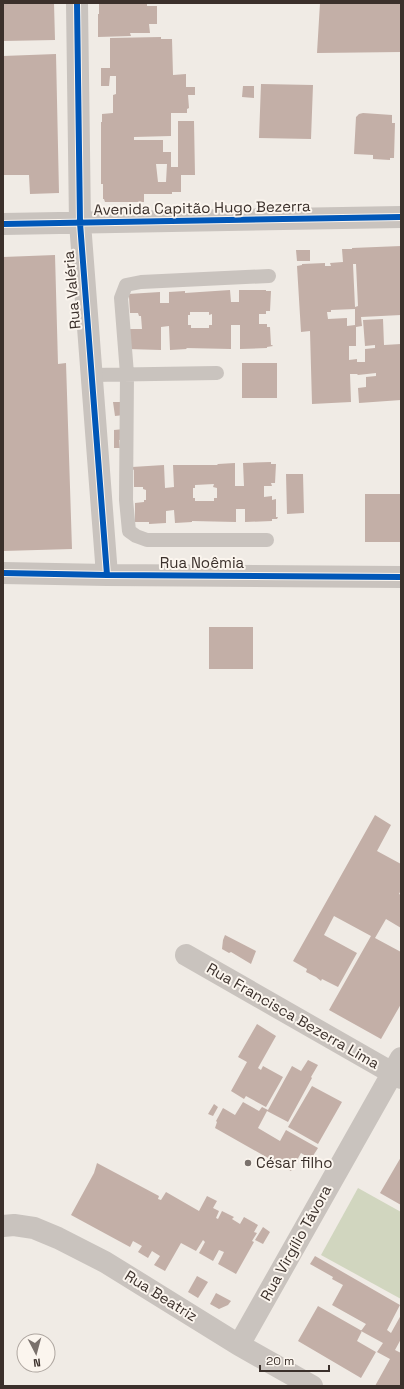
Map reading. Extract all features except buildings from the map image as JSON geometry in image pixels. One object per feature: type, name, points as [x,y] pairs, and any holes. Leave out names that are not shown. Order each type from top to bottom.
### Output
[{"type":"street","name":"Rua Valéria","points":[[77,3],[80,223],[107,575]]},
{"type":"street","name":"Avenida Capitão Hugo Bezerra","points":[[3,224],[401,216]]},
{"type":"street","name":"Rua Noêmia","points":[[3,573],[107,575],[401,576]]},
{"type":"street","name":"Rua Francisca Bezerra Lima","points":[[186,955],[398,1070]]},
{"type":"street","name":"Rua Virgílio Távora","points":[[239,1345],[398,1070]]},
{"type":"street","name":"Rua Beatriz","points":[[3,1226],[14,1225],[34,1228],[58,1238],[105,1262],[239,1345],[312,1386]]},
{"type":"lane","points":[[267,540],[147,540],[136,536],[129,531],[126,500],[127,374],[121,298],[126,285],[141,282],[269,276]]},
{"type":"lane","points":[[92,375],[217,374]]},
{"type":"green space","points":[[358,1188],[401,1212],[401,1299],[321,1255]]},
{"type":"cycle path","points":[[77,3],[80,223],[107,575]]},
{"type":"cycle path","points":[[3,224],[401,217]]},
{"type":"cycle path","points":[[3,573],[401,577]]},
{"type":"place","name":"César filho","points":[[248,1163]]}]
